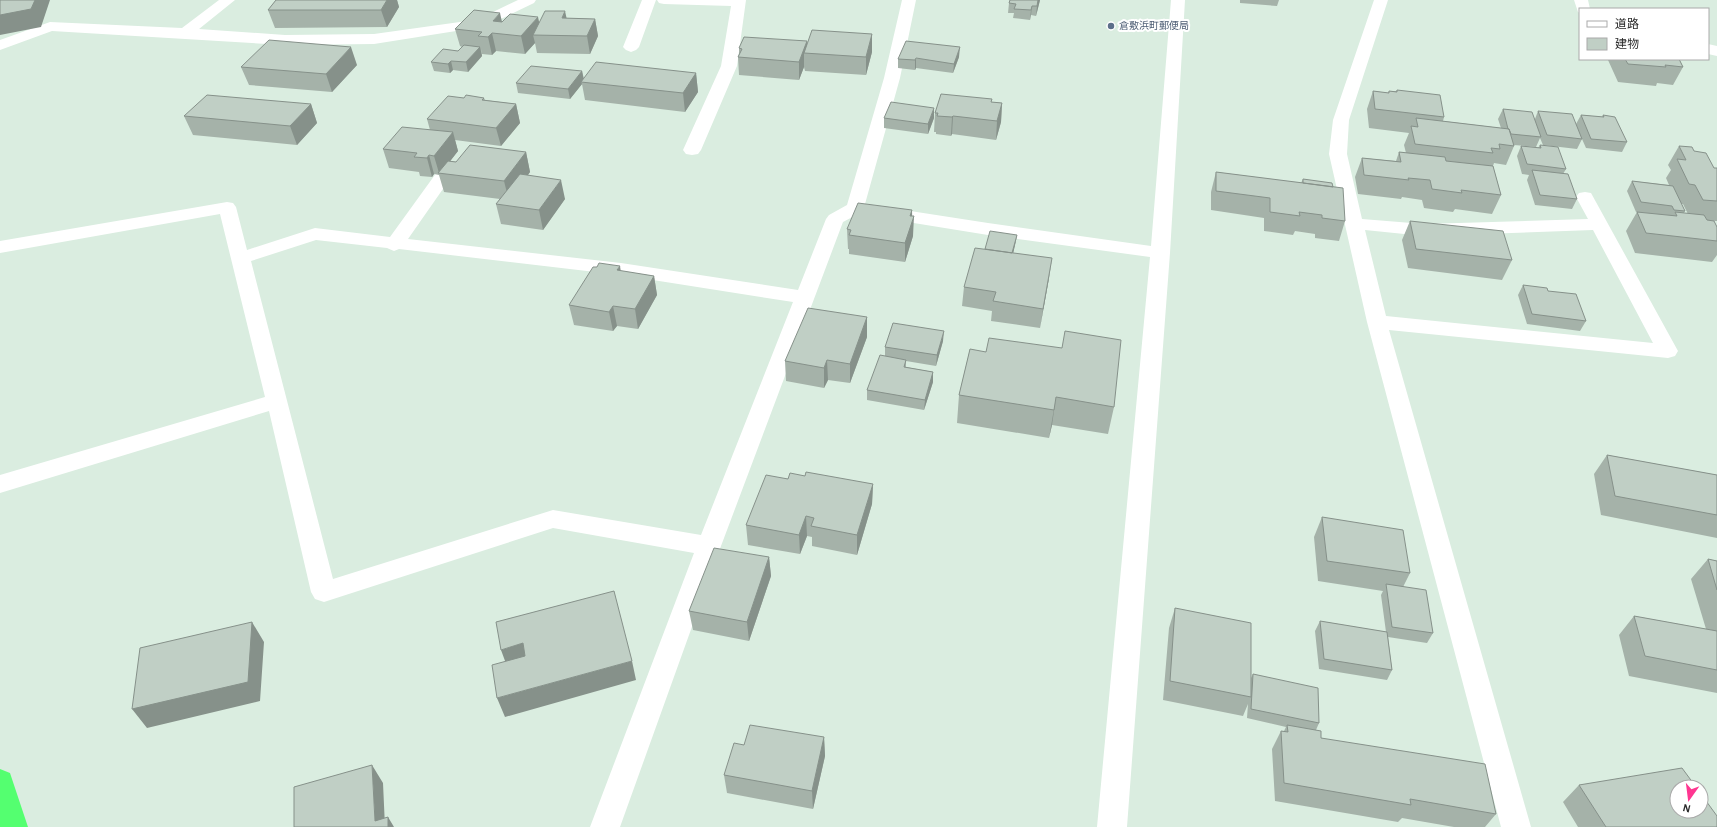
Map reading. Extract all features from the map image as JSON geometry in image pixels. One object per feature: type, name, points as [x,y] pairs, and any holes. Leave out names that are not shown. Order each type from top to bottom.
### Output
[{"type":"highway","points":[[0,782],[13,827]]},
{"type":"street","points":[[185,33],[228,0]]},
{"type":"street","points":[[0,45],[50,26],[285,40],[374,39],[470,25],[498,15],[528,0]]},
{"type":"street","points":[[631,47],[649,0]]},
{"type":"street","points":[[664,0],[738,1],[729,66],[692,150]]},
{"type":"street","points":[[854,208],[878,128],[906,20],[909,0]]},
{"type":"street","points":[[1112,827],[1160,253],[1178,0]]},
{"type":"street","points":[[1381,0],[1341,120],[1338,154],[1377,322],[1516,827]]},
{"type":"street","points":[[394,244],[443,176]]},
{"type":"street","points":[[1377,322],[1668,351],[1585,197]]},
{"type":"street","points":[[0,247],[227,207],[277,400],[324,592],[552,519],[709,546]]},
{"type":"street","points":[[605,827],[709,546],[835,219],[854,208],[988,229],[1160,253]]},
{"type":"street","points":[[1354,224],[1424,230],[1600,224]]},
{"type":"street","points":[[241,258],[315,234],[621,269],[804,297]]},
{"type":"street","points":[[0,484],[277,400]]},
{"type":"building","points":[[0,0],[35,0],[31,9],[0,15]]},
{"type":"building","points":[[276,0],[387,0],[381,10],[268,10]]},
{"type":"building","points":[[1010,0],[1038,0],[1037,6],[1032,6],[1031,10],[1014,9],[1016,4],[1009,3]]},
{"type":"building","points":[[474,10],[500,13],[493,21],[502,22],[510,14],[538,17],[521,36],[492,33],[488,37],[478,36],[482,32],[455,29]]},
{"type":"building","points":[[545,11],[565,11],[562,18],[595,19],[587,36],[533,35]]},
{"type":"building","points":[[812,30],[872,34],[866,57],[804,53]]},
{"type":"building","points":[[744,37],[807,41],[799,62],[738,57],[742,49],[739,48]]},
{"type":"building","points":[[269,40],[351,47],[326,74],[241,67]]},
{"type":"building","points":[[906,41],[960,47],[954,64],[916,58],[915,60],[898,59]]},
{"type":"building","points":[[464,45],[480,47],[466,62],[451,61],[448,64],[431,62],[443,49],[458,51]]},
{"type":"building","points":[[1626,60],[1680,60],[1683,67],[1665,65],[1666,67],[1628,64]]},
{"type":"building","points":[[596,62],[696,73],[683,93],[581,82]]},
{"type":"building","points":[[531,66],[582,71],[568,89],[516,83]]},
{"type":"building","points":[[1397,90],[1440,95],[1444,117],[1375,109],[1373,91],[1389,93],[1389,91],[1397,92]]},
{"type":"building","points":[[941,94],[992,99],[991,102],[1002,103],[997,121],[953,116],[937,116],[938,113],[935,113]]},
{"type":"building","points":[[207,95],[311,104],[290,126],[184,116]]},
{"type":"building","points":[[466,95],[484,98],[482,100],[516,104],[496,128],[427,119],[448,96],[464,98]]},
{"type":"building","points":[[891,102],[934,108],[928,124],[884,118]]},
{"type":"building","points":[[1503,109],[1532,112],[1541,137],[1511,134],[1508,129]]},
{"type":"building","points":[[1538,111],[1572,114],[1582,139],[1547,135]]},
{"type":"building","points":[[1581,115],[1604,117],[1603,115],[1615,117],[1627,142],[1591,139]]},
{"type":"building","points":[[1416,118],[1509,129],[1514,146],[1499,144],[1500,149],[1491,148],[1493,153],[1415,144],[1411,126],[1418,127]]},
{"type":"building","points":[[402,127],[453,132],[434,156],[429,155],[427,158],[414,157],[417,153],[383,149]]},
{"type":"building","points":[[470,145],[526,152],[504,181],[438,173],[448,161],[456,162]]},
{"type":"building","points":[[1540,145],[1558,147],[1566,169],[1527,164],[1521,146],[1541,148]]},
{"type":"building","points":[[1679,146],[1692,147],[1694,151],[1706,153],[1714,168],[1717,168],[1717,201],[1703,200],[1695,185],[1689,184],[1677,159],[1686,160]]},
{"type":"building","points":[[1399,152],[1445,157],[1446,161],[1493,166],[1501,195],[1461,190],[1462,193],[1432,189],[1430,180],[1408,178],[1409,180],[1364,175],[1362,158],[1401,162]]},
{"type":"building","points":[[1532,170],[1568,174],[1577,199],[1540,195]]},
{"type":"building","points":[[1216,172],[1343,188],[1345,221],[1322,218],[1322,215],[1299,212],[1300,216],[1270,212],[1270,198],[1216,191]]},
{"type":"building","points":[[520,174],[561,180],[539,210],[496,204]]},
{"type":"building","points":[[1303,179],[1332,183],[1333,187],[1303,183]]},
{"type":"building","points":[[1632,181],[1673,186],[1685,211],[1674,210],[1672,206],[1641,202]]},
{"type":"building","points":[[858,203],[912,210],[910,216],[914,216],[905,243],[849,235],[851,230],[847,229]]},
{"type":"building","points":[[1637,212],[1677,216],[1675,212],[1704,215],[1707,220],[1714,221],[1717,227],[1717,241],[1646,233]]},
{"type":"building","points":[[1410,221],[1503,231],[1512,260],[1416,249]]},
{"type":"building","points":[[990,231],[1017,235],[1012,253],[985,249]]},
{"type":"building","points":[[975,248],[1052,258],[1043,309],[993,301],[996,292],[964,287]]},
{"type":"building","points":[[599,263],[620,266],[617,270],[654,276],[635,309],[613,306],[609,312],[569,305],[593,267],[597,267]]},
{"type":"building","points":[[1523,285],[1547,288],[1548,291],[1576,294],[1586,321],[1532,314]]},
{"type":"building","points":[[808,308],[867,317],[850,364],[827,360],[824,368],[785,361]]},
{"type":"building","points":[[893,323],[944,331],[937,355],[885,347]]},
{"type":"building","points":[[1065,331],[1121,340],[1114,407],[1056,397],[1054,410],[959,395],[970,349],[986,352],[989,338],[1062,348]]},
{"type":"building","points":[[880,355],[906,360],[904,367],[933,372],[925,400],[867,390]]},
{"type":"building","points":[[1607,455],[1717,475],[1717,515],[1615,496]]},
{"type":"building","points":[[806,472],[873,484],[857,535],[811,526],[814,518],[806,516],[799,535],[746,525],[766,475],[788,479],[790,473],[805,476]]},
{"type":"building","points":[[1322,517],[1403,530],[1410,573],[1327,561]]},
{"type":"building","points":[[714,548],[769,557],[747,622],[689,611]]},
{"type":"building","points":[[1708,559],[1717,561],[1717,590]]},
{"type":"building","points":[[1386,584],[1426,590],[1433,633],[1392,627]]},
{"type":"building","points":[[614,591],[632,661],[497,698],[492,665],[525,656],[523,643],[501,650],[496,622]]},
{"type":"building","points":[[1175,608],[1251,623],[1251,697],[1170,681]]},
{"type":"building","points":[[1634,616],[1717,631],[1717,670],[1645,656]]},
{"type":"building","points":[[1320,621],[1387,632],[1392,670],[1324,659]]},
{"type":"building","points":[[252,622],[248,682],[132,709],[140,648]]},
{"type":"building","points":[[1253,674],[1318,688],[1319,723],[1251,709]]},
{"type":"building","points":[[750,725],[824,737],[812,791],[724,775],[734,743],[744,745]]},
{"type":"building","points":[[1287,725],[1321,731],[1321,738],[1485,764],[1496,814],[1410,799],[1411,805],[1284,783],[1281,731],[1288,732]]},
{"type":"building","points":[[372,765],[375,821],[388,817],[388,827],[294,827],[294,787]]},
{"type":"building","points":[[1682,768],[1690,779],[1669,779],[1669,819],[1709,819],[1709,805],[1717,816],[1717,827],[1606,827],[1579,785]]},
{"type":"place","name":"倉敷浜町郵便局","points":[[1111,26]]}]
